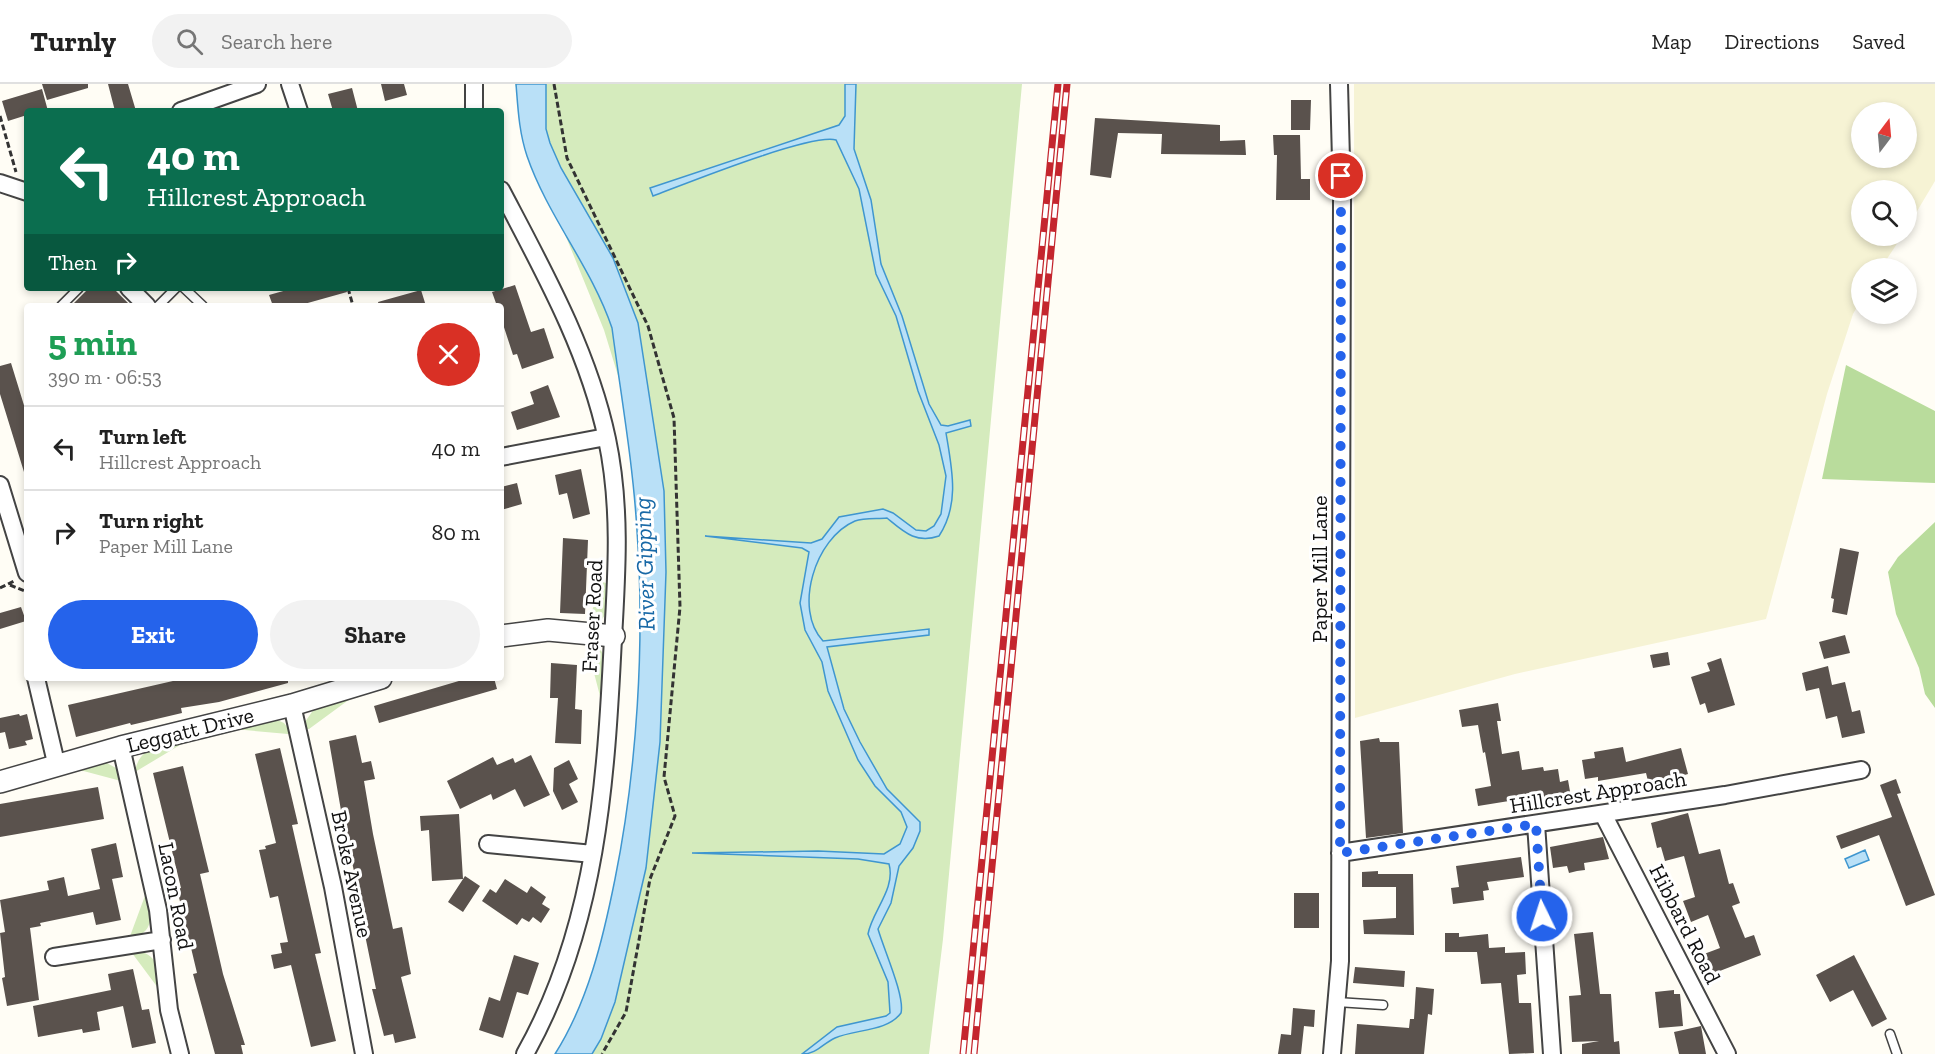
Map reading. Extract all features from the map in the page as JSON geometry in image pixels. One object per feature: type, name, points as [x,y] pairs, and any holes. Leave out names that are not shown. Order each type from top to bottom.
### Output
[{"type":"street","points":[[189,108],[257,84]]},
{"type":"street","points":[[290,84],[297,108]]},
{"type":"street","points":[[474,84],[474,108]]},
{"type":"street","name":"Paper Mill Lane","points":[[1332,1054],[1337,1002],[1340,853],[1342,198],[1339,84]]},
{"type":"street","points":[[0,183],[24,191]]},
{"type":"street","name":"Fraser Road","points":[[504,196],[571,330],[606,437],[617,503],[611,690],[593,854],[568,960],[551,1005],[525,1054]]},
{"type":"street","points":[[132,291],[144,303]]},
{"type":"street","points":[[504,456],[606,437]]},
{"type":"street","points":[[0,485],[24,563]]},
{"type":"street","points":[[504,636],[548,630],[614,636]]},
{"type":"street","points":[[37,681],[57,767]]},
{"type":"street","name":"Leggatt Drive","points":[[0,782],[121,747],[292,705],[371,681]]},
{"type":"street","name":"Broke Avenue","points":[[292,705],[333,886],[364,1054]]},
{"type":"street","name":"Lacon Road","points":[[121,747],[162,940],[169,1010],[180,1054]]},
{"type":"street","name":"Hillcrest Approach","points":[[1340,853],[1603,814],[1861,770]]},
{"type":"street","name":"Hibbard Road","points":[[1603,814],[1726,1054]]},
{"type":"street","points":[[1536,824],[1552,1054]]},
{"type":"street","points":[[488,844],[593,854]]},
{"type":"street","points":[[54,957],[162,940]]},
{"type":"lane","points":[[64,303],[76,291]]},
{"type":"lane","points":[[161,303],[173,291]]},
{"type":"lane","points":[[187,291],[200,303]]},
{"type":"lane","points":[[1337,1002],[1383,1005]]},
{"type":"lane","points":[[1890,1034],[1897,1054]]},
{"type":"path","points":[[554,84],[567,158],[648,326],[674,418],[680,607],[664,777],[675,816],[650,879],[626,1012],[602,1054]]},
{"type":"path","points":[[0,116],[24,191]]},
{"type":"path","points":[[0,588],[9,585]]},
{"type":"shaded area","points":[[1354,84],[1935,84],[1935,181],[1917,211],[1917,180],[1851,180],[1851,246],[1895,246],[1888,258],[1851,258],[1851,320],[1827,394],[1766,619],[1515,674],[1355,718]]},
{"type":"green space","points":[[515,84],[1022,84],[943,939],[929,1054],[573,1054],[596,1008],[643,772],[646,467],[604,330],[551,200]]},
{"type":"green space","points":[[1846,365],[1935,411],[1935,483],[1822,479]]},
{"type":"green space","points":[[1935,522],[1935,708],[1925,694],[1919,668],[1896,614],[1888,572],[1898,557]]},
{"type":"green space","points":[[603,582],[611,585],[607,610],[597,624],[590,627],[588,621]]},
{"type":"green space","points":[[589,641],[601,650],[604,656],[604,695],[600,696],[587,646]]},
{"type":"green space","points":[[354,696],[306,729],[305,722],[314,709]]},
{"type":"green space","points":[[275,719],[284,723],[291,732],[288,734],[233,729]]},
{"type":"green space","points":[[195,736],[135,772],[138,762],[149,749],[167,742]]},
{"type":"green space","points":[[105,762],[116,768],[121,781],[76,769]]},
{"type":"green space","points":[[146,893],[150,915],[148,927],[138,936],[129,939]]},
{"type":"green space","points":[[138,951],[150,956],[157,966],[161,992],[132,953]]},
{"type":"water","name":"River Gipping","points":[[516,84],[546,84],[546,129],[550,143],[561,168],[613,258],[638,323],[664,491],[666,572],[660,742],[646,868],[615,1002],[601,1039],[592,1054],[555,1054],[577,1013],[593,969],[623,837],[634,750],[639,661],[639,573],[635,506],[612,328],[593,284],[546,200],[527,156],[518,111]]},
{"type":"water","points":[[845,84],[856,84],[854,149],[871,200],[881,264],[902,316],[929,404],[941,425],[948,426],[970,420],[971,426],[946,433],[953,486],[950,511],[939,536],[917,538],[887,518],[855,521],[829,542],[819,558],[813,575],[809,593],[810,611],[814,627],[823,641],[929,629],[929,635],[827,647],[844,709],[860,742],[887,789],[920,822],[920,831],[913,848],[899,866],[891,903],[878,929],[897,984],[901,1013],[888,1024],[843,1035],[830,1040],[812,1052],[802,1054],[837,1027],[886,1016],[890,1013],[888,982],[868,934],[889,882],[889,864],[858,859],[692,853],[818,851],[884,854],[900,844],[907,827],[901,812],[875,786],[858,760],[828,691],[822,662],[805,630],[800,603],[809,552],[802,548],[705,536],[811,543],[822,539],[839,517],[883,509],[893,513],[916,530],[926,531],[934,526],[941,514],[946,476],[939,445],[918,391],[896,316],[876,274],[859,189],[836,140],[822,140],[776,151],[653,196],[650,188],[839,125],[845,116]]},
{"type":"water","points":[[1865,850],[1869,860],[1849,868],[1845,859]]},
{"type":"building","points":[[42,84],[88,84],[88,88],[47,100]]},
{"type":"building","points":[[108,84],[128,84],[135,108],[114,108]]},
{"type":"building","points":[[381,84],[404,84],[407,95],[385,101]]},
{"type":"building","points":[[352,88],[357,108],[332,108],[328,94]]},
{"type":"building","points":[[42,89],[47,108],[24,108],[24,116],[8,121],[2,101]]},
{"type":"building","points":[[1291,100],[1311,100],[1310,130],[1291,130]]},
{"type":"building","points":[[1095,118],[1220,125],[1220,141],[1245,140],[1246,155],[1161,154],[1162,134],[1118,133],[1111,178],[1090,175]]},
{"type":"building","points":[[1273,135],[1300,135],[1301,179],[1310,179],[1310,200],[1276,200],[1277,155],[1274,155]]},
{"type":"building","points":[[515,285],[531,332],[544,328],[554,358],[522,369],[517,354],[513,355],[504,327],[504,303],[496,303],[492,292],[504,291],[504,288]]},
{"type":"building","points":[[86,291],[116,291],[128,303],[74,303]]},
{"type":"building","points":[[283,291],[347,292],[308,303],[272,303],[269,295]]},
{"type":"building","points":[[421,291],[425,303],[378,303]]},
{"type":"building","points":[[11,363],[24,405],[24,472],[0,394],[0,366]]},
{"type":"building","points":[[548,385],[560,417],[517,430],[511,412],[534,404],[530,392]]},
{"type":"building","points":[[581,469],[590,514],[573,519],[567,493],[559,495],[555,475]]},
{"type":"building","points":[[517,483],[522,504],[504,509],[504,486]]},
{"type":"building","points":[[563,538],[588,540],[585,614],[560,613]]},
{"type":"building","points":[[1840,548],[1859,552],[1847,615],[1832,612],[1834,599],[1831,598]]},
{"type":"building","points":[[21,607],[24,622],[0,629],[0,613]]},
{"type":"building","points":[[1845,635],[1850,653],[1824,659],[1819,642]]},
{"type":"building","points":[[1668,652],[1670,665],[1653,668],[1650,655]]},
{"type":"building","points":[[1721,658],[1735,705],[1708,713],[1705,703],[1700,705],[1691,677],[1710,671],[1707,663]]},
{"type":"building","points":[[551,663],[577,665],[575,709],[582,710],[581,744],[555,743],[558,698],[550,698]]},
{"type":"building","points":[[1828,666],[1832,685],[1845,682],[1852,712],[1860,710],[1865,733],[1842,738],[1837,716],[1826,719],[1819,688],[1806,691],[1802,673]]},
{"type":"building","points":[[173,681],[288,681],[288,683],[219,702],[181,708],[182,713],[76,737],[68,705]]},
{"type":"building","points":[[459,681],[495,681],[497,689],[379,723],[374,706]]},
{"type":"building","points":[[1498,703],[1501,721],[1497,721],[1502,754],[1519,751],[1522,770],[1543,767],[1544,771],[1558,769],[1560,782],[1568,780],[1571,797],[1528,804],[1527,798],[1478,806],[1475,789],[1491,786],[1485,752],[1483,753],[1478,725],[1462,727],[1459,710]]},
{"type":"building","points":[[19,714],[20,716],[27,714],[33,739],[25,741],[27,745],[9,749],[5,732],[0,733],[0,718]]},
{"type":"building","points":[[356,735],[362,763],[371,761],[375,779],[364,781],[373,834],[393,929],[402,927],[411,974],[401,977],[416,1038],[395,1043],[393,1034],[384,1036],[372,989],[376,989],[365,935],[368,934],[343,822],[329,741]]},
{"type":"building","points":[[1379,738],[1380,742],[1399,742],[1403,833],[1366,838],[1360,741]]},
{"type":"building","points":[[1623,747],[1626,762],[1681,748],[1688,774],[1649,785],[1646,773],[1598,781],[1598,777],[1585,779],[1582,760],[1595,758],[1594,752]]},
{"type":"building","points":[[280,748],[298,824],[292,825],[321,953],[315,954],[336,1041],[311,1047],[291,965],[274,969],[271,955],[282,953],[280,943],[288,942],[278,896],[270,898],[259,850],[276,843],[255,754]]},
{"type":"building","points":[[531,755],[550,795],[524,807],[515,789],[493,800],[491,794],[460,809],[447,781],[493,757],[497,765],[513,758],[515,763]]},
{"type":"building","points":[[569,760],[578,779],[569,784],[578,802],[562,810],[553,791],[554,768]]},
{"type":"building","points":[[183,766],[209,872],[200,874],[223,974],[245,1045],[241,1045],[243,1054],[215,1054],[193,974],[197,973],[177,889],[181,888],[153,773]]},
{"type":"building","points":[[1896,779],[1901,793],[1897,794],[1935,895],[1906,906],[1879,835],[1841,849],[1836,836],[1892,817],[1880,785]]},
{"type":"building","points":[[98,787],[104,819],[0,837],[0,804]]},
{"type":"building","points":[[1688,813],[1699,854],[1720,849],[1729,884],[1733,883],[1740,903],[1732,906],[1745,938],[1754,935],[1761,955],[1712,974],[1704,954],[1720,948],[1708,915],[1691,922],[1683,901],[1695,897],[1684,856],[1665,861],[1661,847],[1657,848],[1651,823]]},
{"type":"building","points":[[459,814],[463,879],[432,881],[429,830],[421,831],[420,816]]},
{"type":"building","points":[[1603,837],[1609,859],[1584,863],[1585,870],[1569,873],[1567,866],[1553,868],[1550,847]]},
{"type":"building","points":[[116,843],[123,877],[112,879],[121,920],[96,925],[93,912],[40,923],[41,926],[30,928],[39,1000],[7,1006],[2,978],[5,977],[0,933],[5,932],[0,900],[49,890],[47,881],[64,877],[68,896],[100,889],[91,849]]},
{"type":"building","points":[[1521,857],[1524,877],[1487,882],[1489,890],[1483,891],[1484,900],[1453,904],[1451,888],[1459,887],[1456,866]]},
{"type":"building","points":[[1378,871],[1378,874],[1413,874],[1414,935],[1364,934],[1363,920],[1396,918],[1396,887],[1362,887],[1362,872]]},
{"type":"building","points":[[465,876],[480,886],[463,912],[448,902]]},
{"type":"building","points":[[505,879],[527,893],[531,886],[546,897],[542,904],[550,909],[541,923],[533,917],[529,922],[522,918],[517,925],[482,901],[490,889],[496,893]]},
{"type":"building","points":[[1294,893],[1319,893],[1319,928],[1294,928]]},
{"type":"building","points":[[1593,932],[1600,994],[1611,994],[1614,1042],[1619,1041],[1620,1054],[1582,1054],[1582,1044],[1599,1041],[1572,1042],[1569,996],[1581,995],[1574,934]]},
{"type":"building","points":[[1445,933],[1459,933],[1459,937],[1488,934],[1489,948],[1505,947],[1505,953],[1525,952],[1526,974],[1517,975],[1519,1003],[1531,1003],[1534,1053],[1509,1054],[1501,983],[1481,984],[1477,952],[1445,952]]},
{"type":"building","points":[[514,955],[539,963],[528,995],[517,992],[503,1038],[479,1030],[489,997],[500,1001]]},
{"type":"building","points":[[1854,955],[1887,1019],[1872,1027],[1853,990],[1830,1002],[1816,975]]},
{"type":"building","points":[[1355,967],[1405,971],[1404,987],[1353,983]]},
{"type":"building","points":[[133,969],[142,1010],[149,1009],[156,1043],[132,1048],[123,1006],[97,1012],[100,1030],[83,1033],[82,1029],[38,1037],[33,1006],[111,990],[108,974]]},
{"type":"building","points":[[1416,987],[1434,989],[1432,1015],[1428,1014],[1424,1054],[1355,1054],[1357,1024],[1409,1028],[1410,1019],[1414,1019]]},
{"type":"building","points":[[1674,990],[1674,994],[1680,994],[1683,1026],[1659,1028],[1655,992]]},
{"type":"building","points":[[1293,1008],[1315,1010],[1314,1027],[1304,1026],[1301,1054],[1278,1054],[1281,1034],[1291,1035]]},
{"type":"building","points":[[1701,1026],[1706,1054],[1679,1054],[1674,1032]]},
{"type":"railway","points":[[963,1054],[1058,84]]},
{"type":"railway","points":[[974,1054],[1067,84]]},
{"type":"route","points":[[1341,176],[1340,853],[1536,824],[1542,916]]}]
